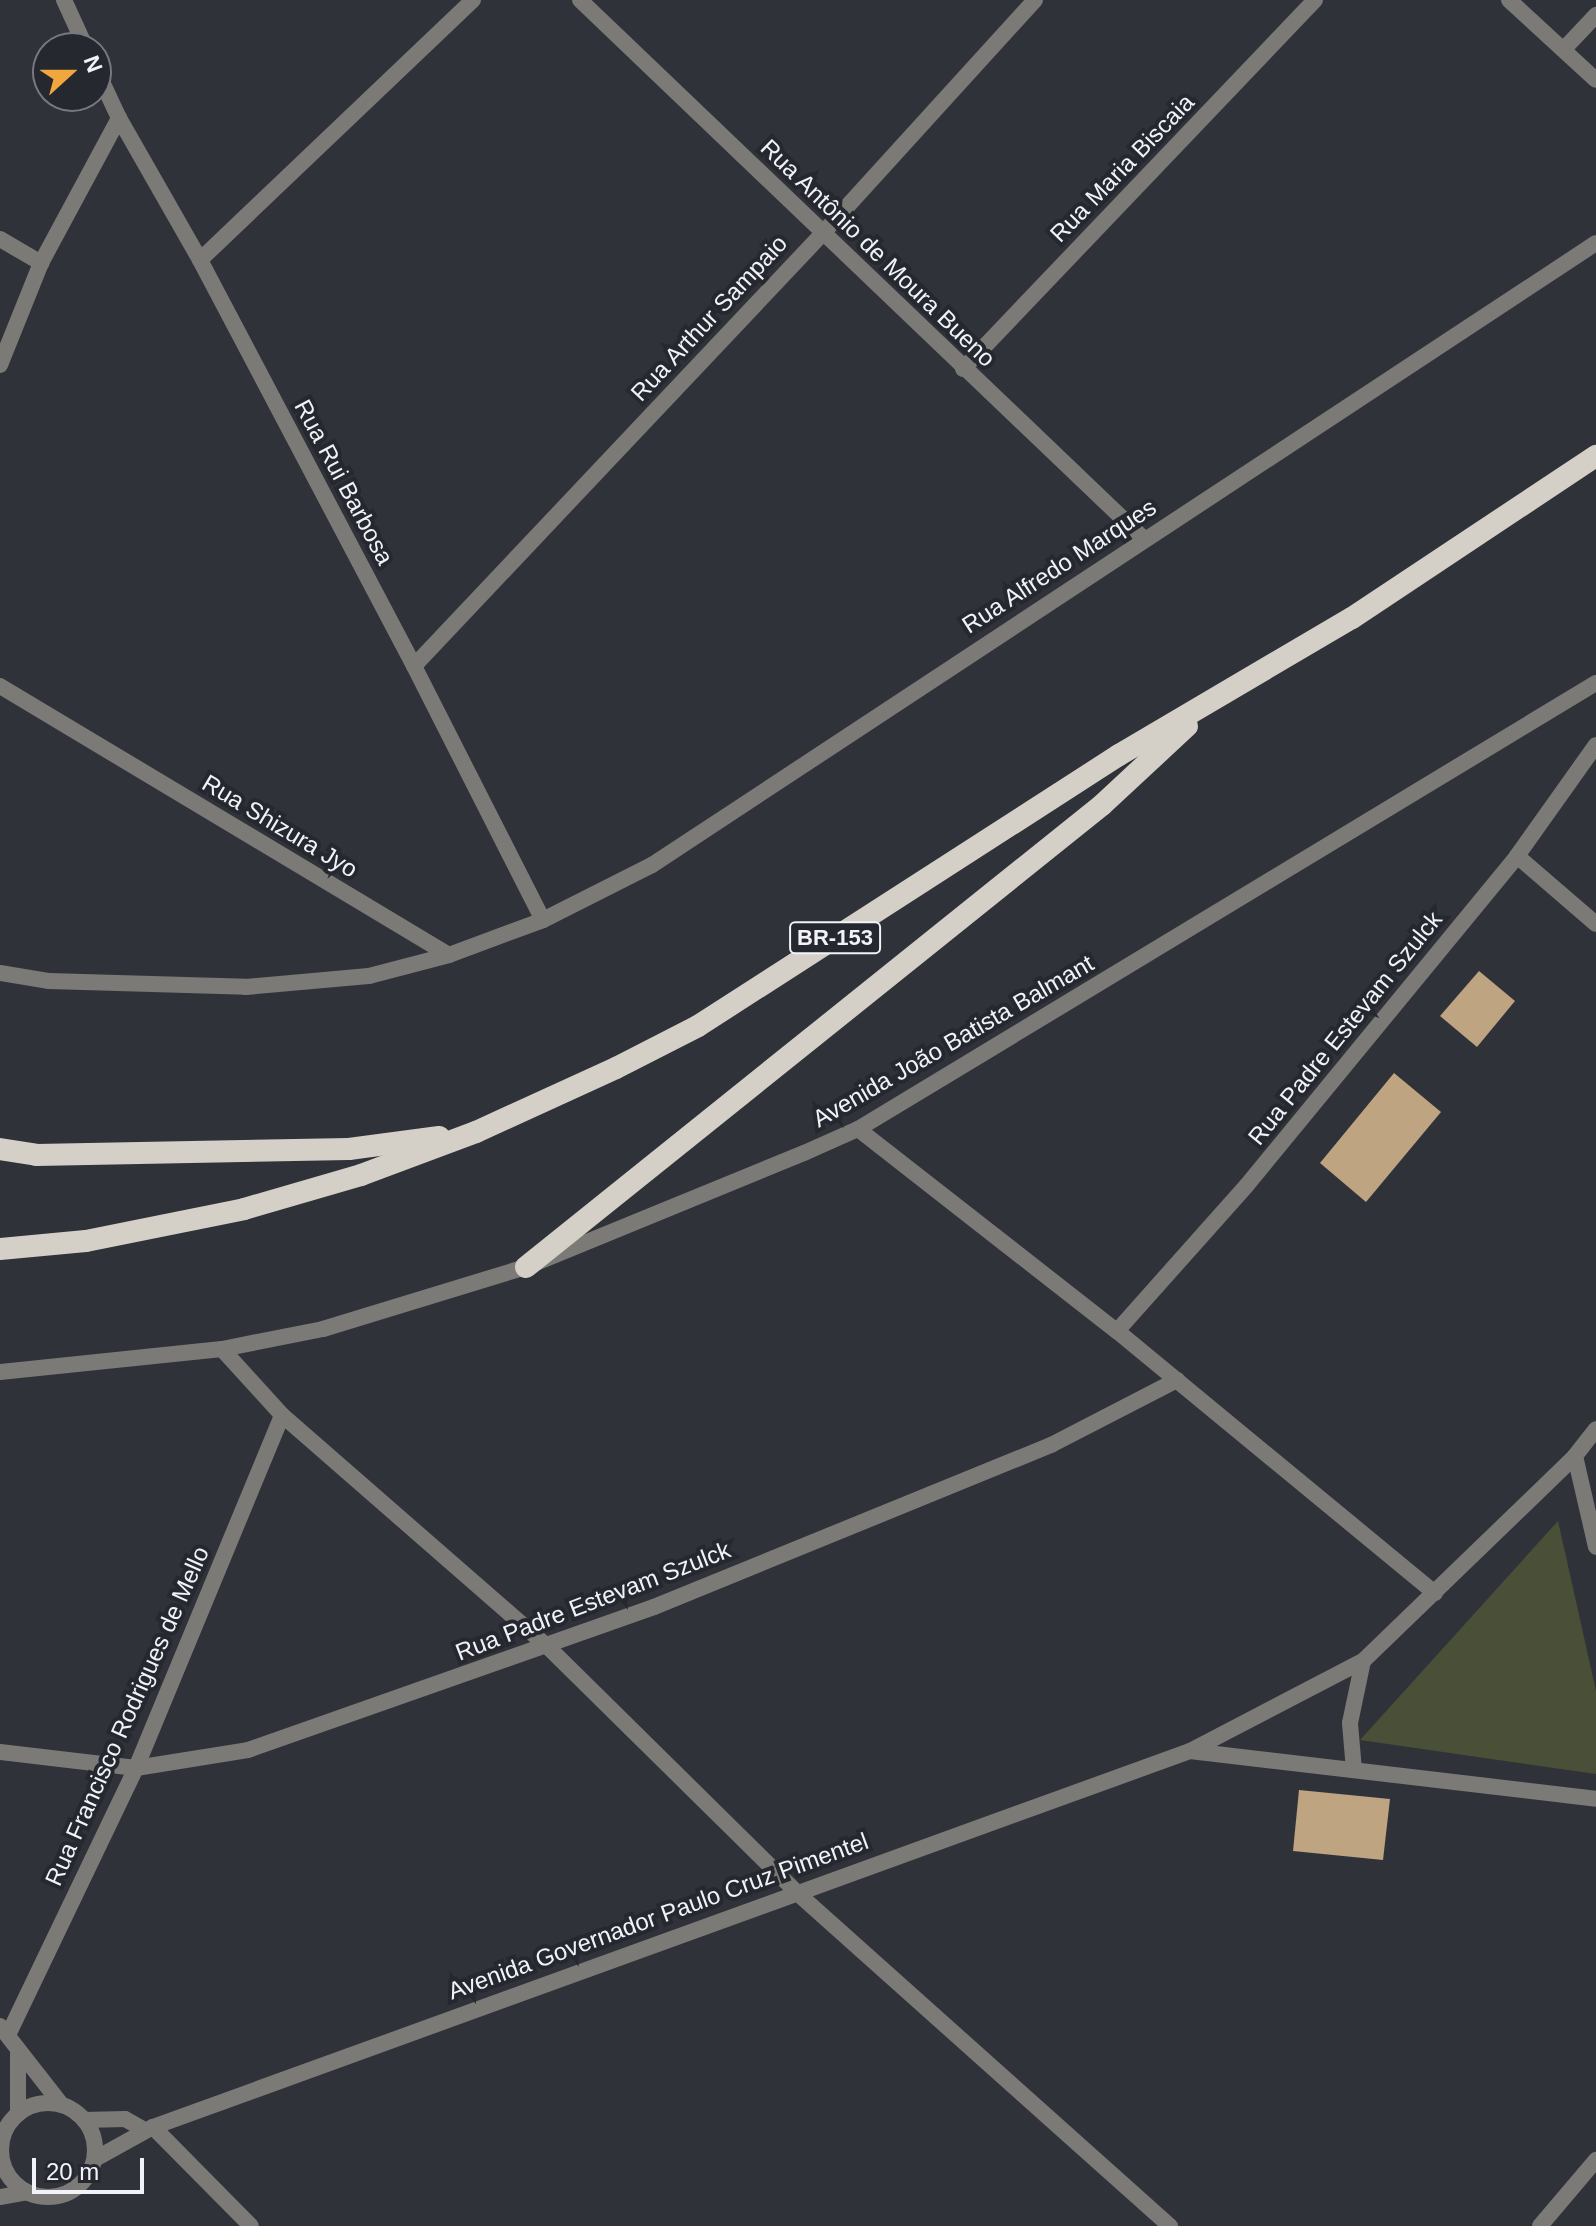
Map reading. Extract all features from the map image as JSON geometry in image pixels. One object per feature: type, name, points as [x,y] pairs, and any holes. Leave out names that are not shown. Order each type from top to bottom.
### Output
[{"type":"highway","name":"BR-153","points":[[0,1249],[86,1241],[244,1209],[361,1175],[524,1113],[698,1026],[1119,755],[1352,618],[1596,456]]},
{"type":"highway","points":[[526,1267],[1102,805],[1217,698]]},
{"type":"highway","points":[[0,1149],[36,1155],[349,1149],[476,1132]]},
{"type":"street","points":[[64,0],[79,32]]},
{"type":"street","points":[[200,260],[473,0]]},
{"type":"street","name":"Rua Antônio de Moura Bueno","points":[[580,0],[1144,539]]},
{"type":"street","name":"Rua Arthur Sampaio","points":[[414,666],[823,233],[1035,0]]},
{"type":"street","name":"Rua Maria Biscaia","points":[[963,369],[1315,0]]},
{"type":"street","points":[[1509,0],[1596,80]]},
{"type":"street","points":[[1564,49],[1596,15]]},
{"type":"street","name":"Rua Rui Barbosa","points":[[112,103],[200,260],[414,666],[543,920]]},
{"type":"street","points":[[0,365],[41,263],[119,118]]},
{"type":"street","points":[[0,239],[41,263]]},
{"type":"street","name":"Rua Alfredo Marques","points":[[543,920],[652,865],[1596,243]]},
{"type":"street","name":"Avenida João Batista Balmant","points":[[0,1372],[222,1349],[323,1329],[526,1267],[858,1129],[1596,683]]},
{"type":"street","name":"Rua Shizura Jyo","points":[[0,686],[449,955]]},
{"type":"street","name":"Rua Padre Estevam Szulck","points":[[1117,1331],[1247,1185],[1517,856],[1596,745]]},
{"type":"street","points":[[1517,856],[1596,924]]},
{"type":"street","points":[[0,973],[49,981],[246,987],[369,976],[449,955],[543,920]]},
{"type":"street","points":[[858,1129],[1117,1331],[1435,1593]]},
{"type":"street","points":[[222,1349],[282,1415],[548,1647],[795,1891],[1170,2226]]},
{"type":"street","name":"Rua Padre Estevam Szulck","points":[[0,1752],[136,1768],[248,1750],[548,1647],[1051,1445],[1177,1380]]},
{"type":"street","name":"Rua Francisco Rodrigues de Mello","points":[[4,2029],[136,1768],[282,1415]]},
{"type":"street","name":"Avenida Governador Paulo Cruz Pimentel","points":[[95,2159],[149,2128],[795,1891],[1190,1751],[1363,1661],[1575,1456],[1596,1429]]},
{"type":"street","points":[[1575,1456],[1596,1547]]},
{"type":"street","points":[[1354,1770],[1350,1723],[1363,1661]]},
{"type":"street","points":[[1190,1751],[1596,1799]]},
{"type":"street","points":[[0,2197],[28,2192],[51,2197],[62,2195],[81,2184],[95,2159],[95,2144],[84,2120],[61,2104],[18,2053],[4,2029]]},
{"type":"street","points":[[18,2053],[18,2113],[1,2141],[1,2156],[7,2172],[28,2192]]},
{"type":"street","points":[[18,2113],[44,2102],[61,2104]]},
{"type":"street","points":[[84,2120],[125,2119],[149,2128],[251,2226]]},
{"type":"street","points":[[1540,2226],[1596,2160]]},
{"type":"green space","points":[[1558,1521],[1596,1691],[1596,1774],[1360,1740]]},
{"type":"building","points":[[1479,971],[1515,1001],[1477,1047],[1440,1016]]},
{"type":"building","points":[[1394,1073],[1441,1112],[1366,1202],[1320,1163]]},
{"type":"building","points":[[1299,1790],[1390,1799],[1383,1860],[1293,1851]]}]
